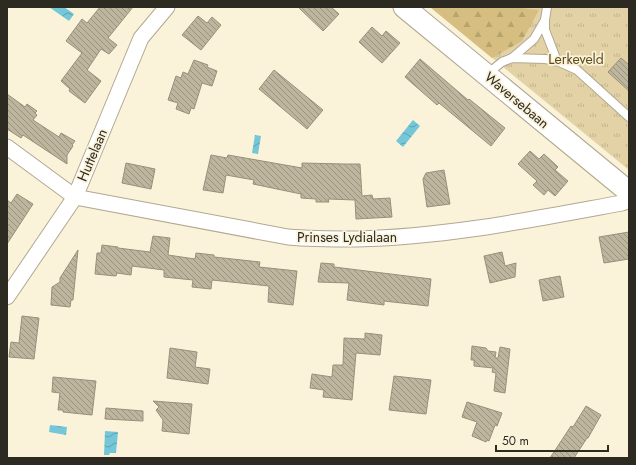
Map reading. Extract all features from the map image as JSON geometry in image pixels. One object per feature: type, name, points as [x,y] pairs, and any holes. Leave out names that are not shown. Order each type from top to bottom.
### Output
[{"type":"street","name":"Huttelaan","points":[[7,297],[75,197],[141,38],[166,7]]},
{"type":"street","name":"Waversebaan","points":[[404,7],[629,192]]},
{"type":"street","name":"Prinses Lydialaan","points":[[7,147],[75,197],[288,237],[312,240],[396,238],[455,232],[622,203],[629,197]]},
{"type":"lane","points":[[547,7],[545,30],[557,62]]},
{"type":"lane","points":[[486,75],[502,62],[512,58],[534,39],[545,20]]},
{"type":"lane","points":[[512,58],[545,59],[577,70],[629,117]]},
{"type":"green space","name":"Lerkeveld","points":[[430,7],[629,7],[629,170]]},
{"type":"green space","points":[[430,7],[512,7],[539,10],[522,41],[492,58]]},
{"type":"water","points":[[49,7],[64,7],[74,14],[69,21]]},
{"type":"water","points":[[413,120],[420,126],[403,147],[396,141]]},
{"type":"water","points":[[255,135],[261,136],[258,154],[252,153]]},
{"type":"water","points":[[50,425],[67,427],[66,435],[49,432]]},
{"type":"water","points":[[105,431],[118,432],[116,453],[104,455]]},
{"type":"building","points":[[100,7],[133,7],[108,38],[117,45],[109,54],[101,49],[87,70],[101,81],[85,103],[69,91],[70,89],[61,81],[82,53],[66,41],[82,19],[87,23]]},
{"type":"building","points":[[298,7],[331,7],[339,14],[323,31]]},
{"type":"building","points":[[198,16],[207,23],[212,17],[221,25],[201,50],[182,35]]},
{"type":"building","points":[[372,27],[382,36],[386,31],[400,43],[382,63],[359,42]]},
{"type":"building","points":[[621,58],[629,65],[629,91],[608,72]]},
{"type":"building","points":[[420,59],[468,100],[469,99],[505,128],[491,146],[439,103],[437,105],[405,77]]},
{"type":"building","points":[[194,60],[208,65],[207,67],[217,71],[212,86],[202,83],[194,109],[191,108],[189,114],[176,109],[178,103],[168,100],[176,76],[181,78],[183,72],[188,74]]},
{"type":"building","points":[[274,70],[323,110],[307,129],[259,89]]},
{"type":"building","points":[[7,94],[25,107],[27,104],[37,111],[35,113],[37,115],[33,120],[59,137],[61,133],[75,141],[67,155],[67,164],[23,135],[21,138],[7,129]]},
{"type":"building","points":[[530,151],[539,159],[544,154],[558,167],[555,170],[568,181],[555,196],[548,190],[544,195],[533,185],[537,181],[518,164]]},
{"type":"building","points":[[211,155],[227,158],[228,155],[302,168],[302,163],[360,164],[362,196],[372,195],[373,199],[390,198],[392,217],[356,219],[355,200],[328,199],[329,202],[316,202],[316,199],[301,198],[301,194],[253,184],[254,180],[226,175],[223,193],[203,190]]},
{"type":"building","points":[[126,163],[155,169],[151,189],[122,183]]},
{"type":"building","points":[[444,170],[450,204],[427,207],[423,179],[426,173]]},
{"type":"building","points":[[17,194],[33,204],[7,244],[7,200],[11,203]]},
{"type":"building","points":[[629,232],[629,259],[604,263],[599,237]]},
{"type":"building","points":[[153,236],[170,238],[168,255],[195,259],[196,253],[214,255],[214,257],[260,262],[259,267],[297,271],[293,305],[268,302],[269,286],[212,280],[211,289],[192,287],[193,280],[164,277],[164,270],[132,266],[131,275],[117,273],[116,276],[95,274],[97,253],[101,253],[102,245],[150,252]]},
{"type":"building","points":[[78,250],[73,300],[71,300],[70,307],[51,305],[52,287],[60,282],[60,278]]},
{"type":"building","points":[[502,252],[505,266],[516,263],[515,277],[490,283],[484,256]]},
{"type":"building","points":[[321,263],[334,264],[334,267],[431,279],[428,306],[384,301],[384,305],[347,300],[349,283],[318,282]]},
{"type":"building","points":[[560,276],[564,297],[543,301],[539,280]]},
{"type":"building","points":[[22,316],[39,318],[34,359],[9,357],[11,342],[19,343]]},
{"type":"building","points":[[365,333],[382,335],[380,355],[356,353],[352,400],[323,397],[324,390],[310,388],[312,374],[332,377],[333,365],[343,365],[344,338],[365,339]]},
{"type":"building","points":[[472,346],[486,348],[488,351],[496,352],[495,358],[498,358],[500,347],[510,349],[505,393],[494,391],[496,373],[492,372],[493,368],[474,366],[474,360],[471,360]]},
{"type":"building","points":[[170,348],[197,352],[195,367],[210,369],[208,384],[167,378]]},
{"type":"building","points":[[394,376],[431,380],[426,414],[389,410]]},
{"type":"building","points":[[53,377],[96,381],[92,415],[63,412],[63,410],[58,410],[60,393],[52,392]]},
{"type":"building","points":[[153,401],[192,404],[189,434],[162,431],[163,420],[156,410],[159,407]]},
{"type":"building","points":[[467,402],[502,413],[497,426],[495,425],[489,441],[487,440],[486,442],[472,436],[477,422],[462,417]]},
{"type":"building","points":[[586,406],[601,415],[588,438],[574,458],[550,458],[571,426],[573,427]]},
{"type":"building","points":[[106,408],[143,411],[143,421],[105,419]]}]
